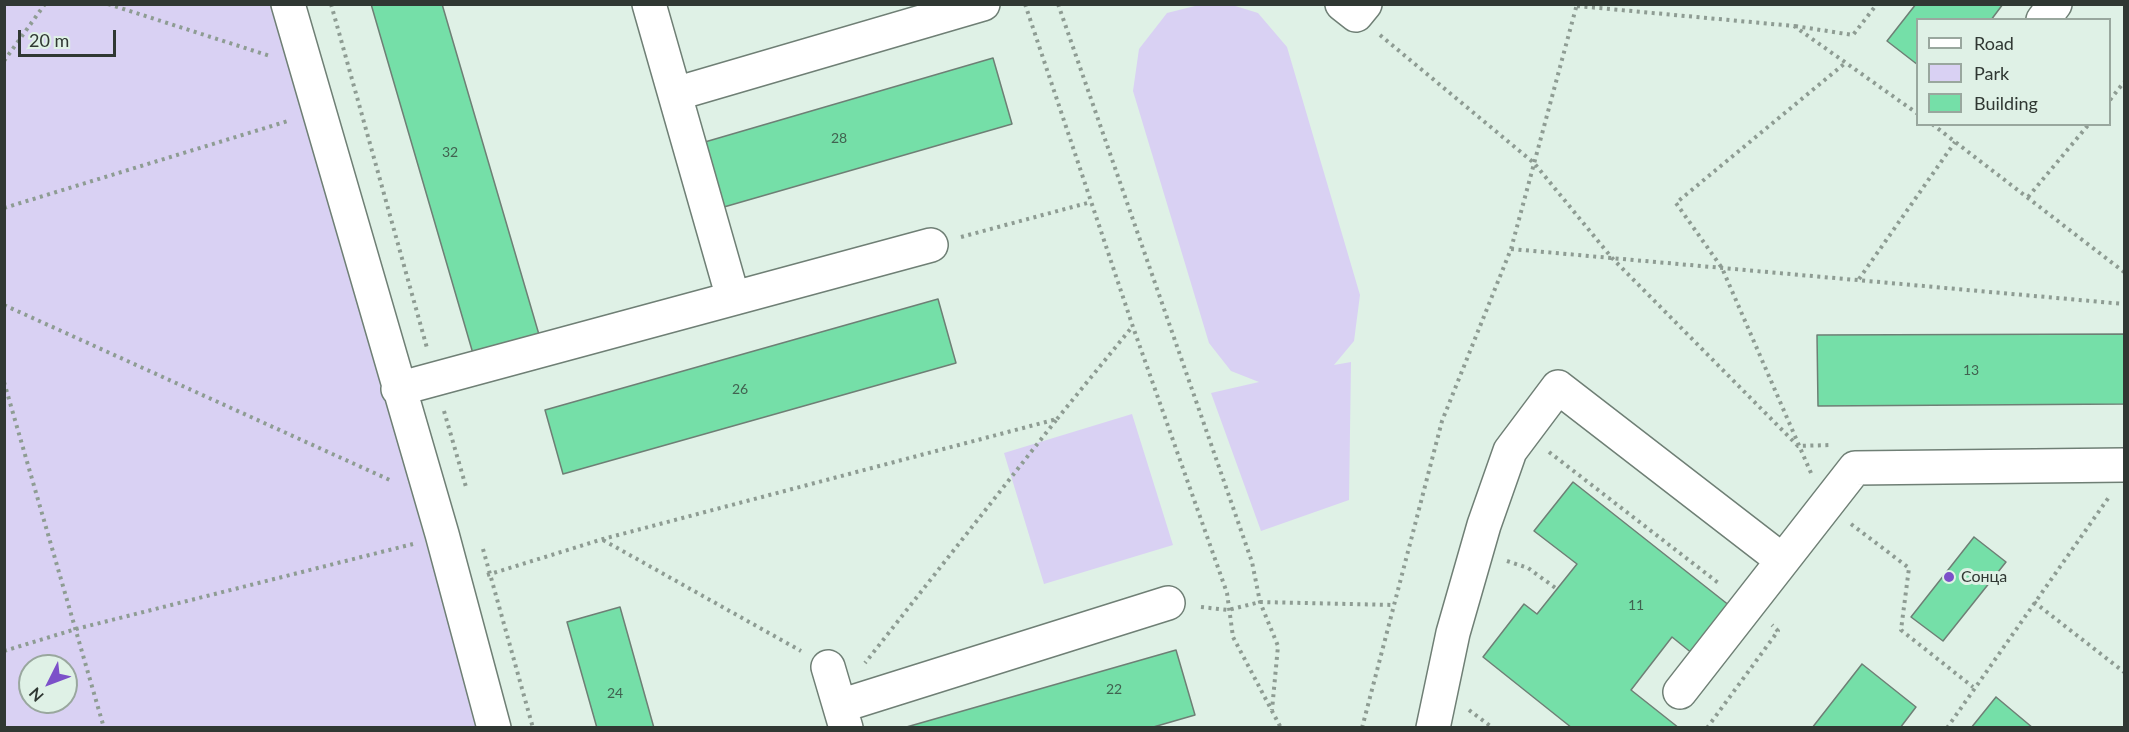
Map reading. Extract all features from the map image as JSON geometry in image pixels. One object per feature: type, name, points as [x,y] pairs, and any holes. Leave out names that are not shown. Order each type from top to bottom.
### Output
[{"type":"lane","points":[[288,4],[442,534],[454,586],[494,728]]},
{"type":"lane","points":[[649,4],[733,298]]},
{"type":"lane","points":[[675,94],[983,4]]},
{"type":"lane","points":[[2044,18],[2055,4]]},
{"type":"lane","points":[[398,388],[931,245]]},
{"type":"lane","points":[[1432,728],[1484,525],[1510,451],[1558,387],[1782,560]]},
{"type":"lane","points":[[1680,692],[1855,468],[2124,465]]},
{"type":"lane","points":[[828,667],[842,711],[1167,603]]},
{"type":"path","points":[[4,61],[45,4]]},
{"type":"path","points":[[4,208],[319,111],[357,96],[306,68],[108,4]]},
{"type":"path","points":[[1025,4],[1133,327],[1227,593],[1233,637],[1281,728]]},
{"type":"path","points":[[1058,4],[1252,562],[1260,602],[1278,646],[1272,710]]},
{"type":"path","points":[[1362,728],[1442,421],[1511,249],[1577,5],[1794,26],[1853,35],[1877,4]]},
{"type":"path","points":[[1354,8],[1534,163],[1612,258],[1798,446],[1833,445]]},
{"type":"path","points":[[1794,26],[1916,113]]},
{"type":"path","points":[[1845,63],[1676,203],[1722,268],[1826,506],[1909,568],[1901,630],[1973,687]]},
{"type":"path","points":[[2111,98],[2124,82]]},
{"type":"path","points":[[1936,126],[2124,272]]},
{"type":"path","points":[[2028,197],[2087,126]]},
{"type":"path","points":[[1858,280],[1955,142]]},
{"type":"path","points":[[931,245],[1091,202]]},
{"type":"path","points":[[1511,249],[2124,304]]},
{"type":"path","points":[[4,305],[397,484],[426,484],[460,467]]},
{"type":"path","points":[[842,711],[1057,419],[1133,327]]},
{"type":"path","points":[[4,382],[104,728]]},
{"type":"path","points":[[454,586],[603,539],[1057,419]]},
{"type":"path","points":[[1541,446],[1778,631],[1707,728]]},
{"type":"path","points":[[1947,728],[1973,687],[2111,495]]},
{"type":"path","points":[[4,651],[76,629],[422,542],[442,534]]},
{"type":"path","points":[[603,539],[828,667]]},
{"type":"path","points":[[1499,559],[1528,568],[1557,589]]},
{"type":"path","points":[[1167,603],[1228,610],[1260,602],[1394,605]]},
{"type":"path","points":[[2034,602],[2124,672]]},
{"type":"path","points":[[1468,709],[1493,728]]},
{"type":"green space","points":[[4,5],[274,5],[478,727],[5,727]]},
{"type":"green space","points":[[1199,5],[1232,5],[1258,13],[1287,47],[1360,295],[1354,341],[1334,365],[1351,362],[1349,500],[1261,531],[1211,393],[1259,382],[1231,371],[1209,343],[1133,91],[1139,49],[1167,13]]},
{"type":"green space","points":[[1132,414],[1173,545],[1044,584],[1004,453]]},
{"type":"building","points":[[371,4],[442,4],[540,338],[474,357]]},
{"type":"building","points":[[1916,4],[2003,4],[1992,18],[1916,18],[1916,63],[1887,41]]},
{"type":"building","points":[[993,58],[1012,124],[717,209],[698,144]]},
{"type":"building","points":[[938,299],[956,363],[563,474],[545,410]]},
{"type":"building","points":[[2124,334],[2124,404],[1818,406],[1817,335]]},
{"type":"building","points":[[1573,482],[1730,606],[1693,654],[1672,637],[1631,690],[1679,728],[1572,728],[1483,657],[1524,604],[1537,614],[1577,564],[1534,531]]},
{"type":"building","points":[[1974,537],[2006,562],[1943,641],[1911,617]]},
{"type":"building","points":[[620,607],[654,728],[597,728],[567,622]]},
{"type":"building","points":[[1176,650],[1195,715],[1150,728],[903,728]]},
{"type":"building","points":[[1862,664],[1916,707],[1900,728],[1812,728]]},
{"type":"building","points":[[1996,697],[2033,728],[1971,728]]},
{"type":"place","name":"Сонца","points":[[1949,577]]}]
